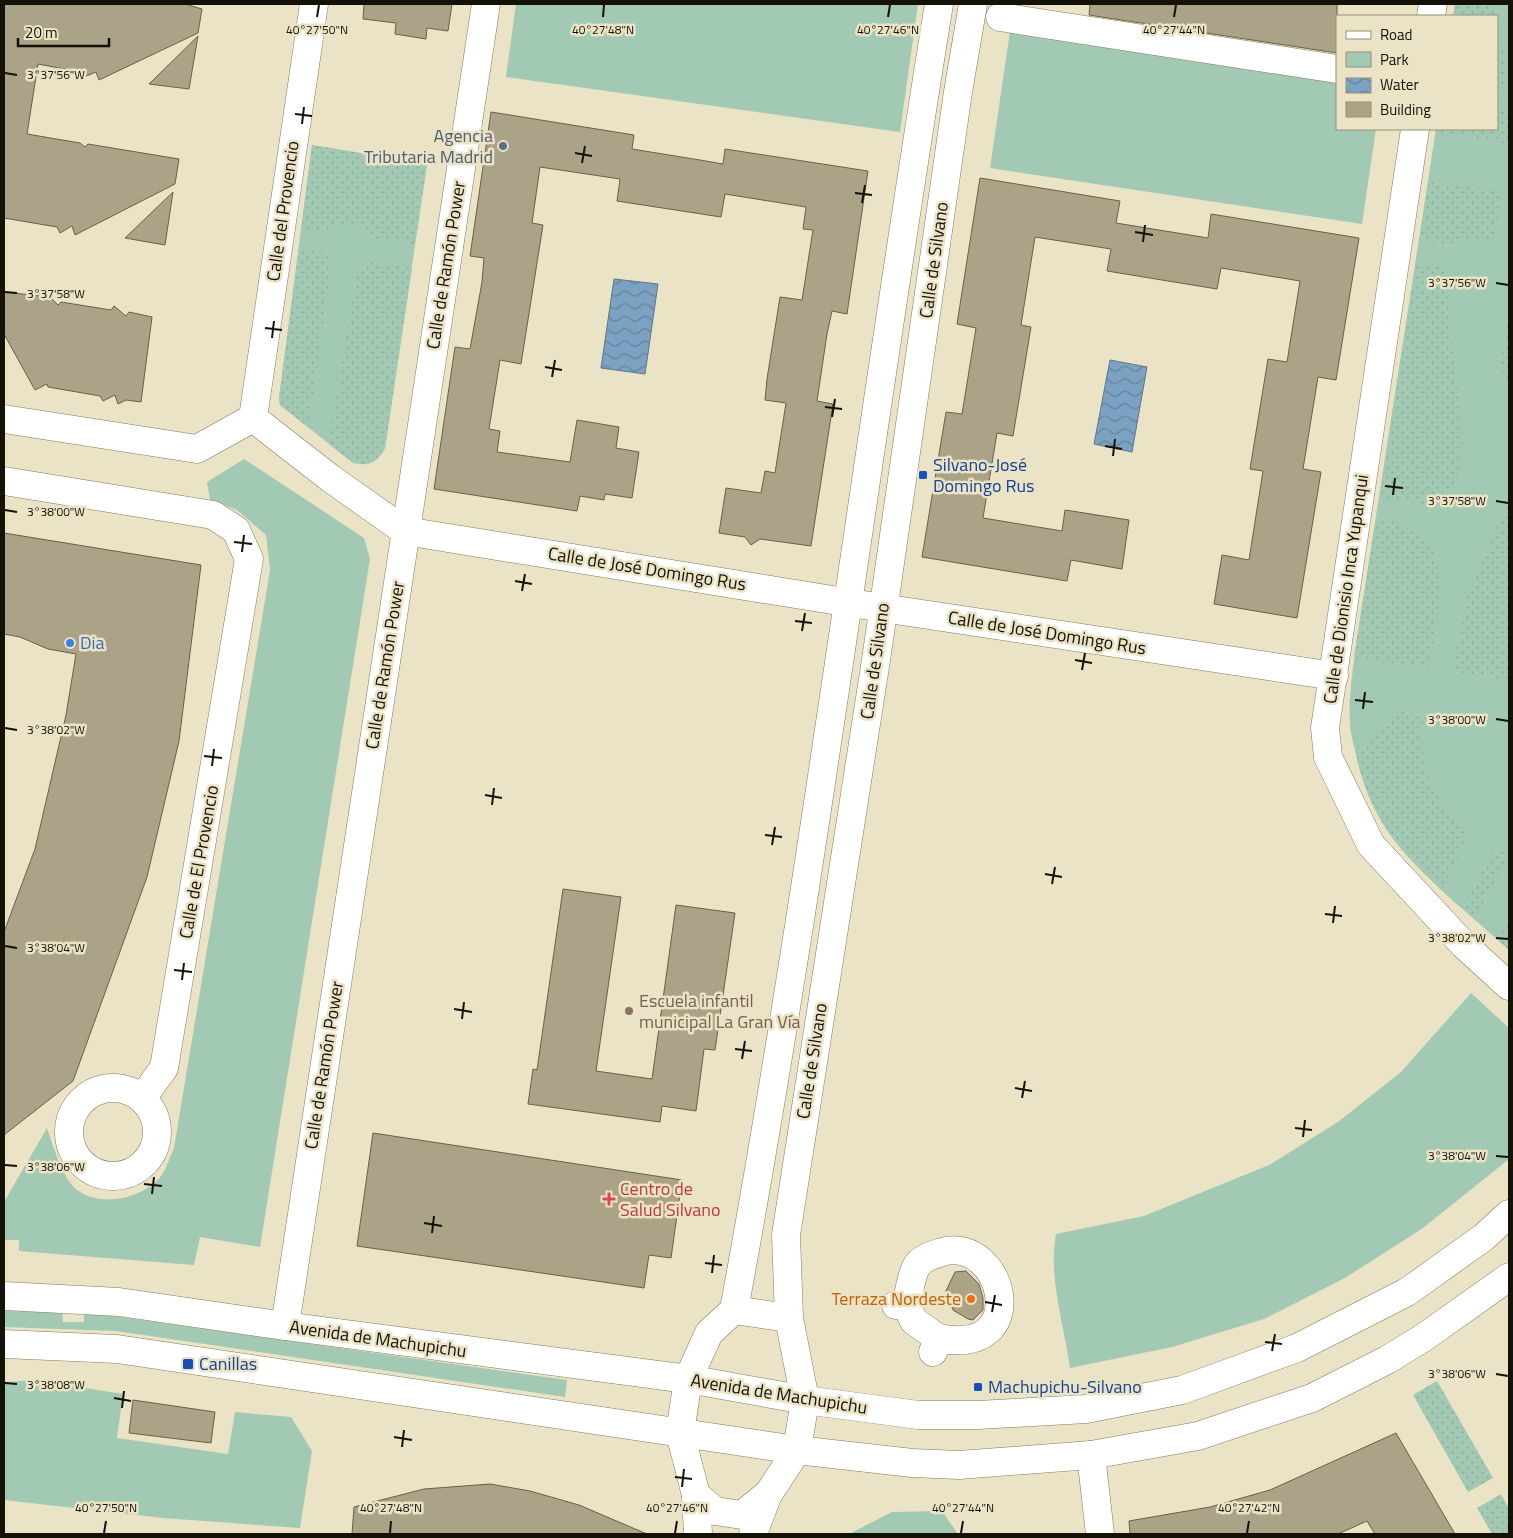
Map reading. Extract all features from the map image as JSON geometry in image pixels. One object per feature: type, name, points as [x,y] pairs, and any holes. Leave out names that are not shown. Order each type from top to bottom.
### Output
[{"type":"street","name":"Calle del Provencio","points":[[253,418],[314,4]]},
{"type":"street","name":"Calle de Ramón Power","points":[[285,1326],[486,4]]},
{"type":"street","name":"Calle de Silvano","points":[[734,1310],[806,888],[939,4]]},
{"type":"street","name":"Calle de Silvano","points":[[805,1400],[789,1318],[786,1235],[882,608],[958,92],[973,4]]},
{"type":"street","points":[[1000,17],[1336,70]]},
{"type":"street","name":"Calle de Dionisio Inca Yupanqui","points":[[1415,130],[1325,728],[1328,757],[1371,845],[1464,945],[1509,986]]},
{"type":"street","points":[[4,419],[197,449],[253,418]]},
{"type":"street","name":"Calle de José Domingo Rus","points":[[253,418],[330,478],[405,531],[882,608],[1334,676]]},
{"type":"street","name":"Calle de El Provencio","points":[[4,481],[213,514],[236,530],[249,559],[164,1068],[142,1098]]},
{"type":"street","name":"Avenida de Machupichu","points":[[4,1296],[119,1302],[688,1380],[805,1400],[918,1415],[978,1415],[1086,1409],[1182,1390],[1297,1348],[1407,1292],[1484,1237],[1509,1214]]},
{"type":"street","points":[[950,1250],[967,1253],[983,1263],[993,1276],[999,1292],[1001,1306],[996,1322],[982,1335],[968,1341],[935,1345],[901,1305],[916,1267],[929,1256],[950,1250]]},
{"type":"street","points":[[4,1344],[117,1349],[579,1420],[797,1450],[912,1463],[958,1465],[1091,1455],[1198,1436],[1312,1398],[1401,1351],[1509,1278]]},
{"type":"street","points":[[698,1534],[696,1495],[680,1433],[688,1380],[708,1333],[734,1310],[789,1318]]},
{"type":"street","points":[[753,1534],[769,1493],[797,1450],[805,1400]]},
{"type":"street","points":[[1091,1455],[1100,1534]]},
{"type":"street","points":[[696,1495],[715,1511],[742,1515],[769,1493]]},
{"type":"green space","points":[[516,4],[918,4],[900,132],[506,77]]},
{"type":"green space","points":[[1455,4],[1509,4],[1509,950],[1437,886],[1396,841],[1379,815],[1365,786],[1350,728],[1350,695],[1356,645],[1436,130],[1498,130],[1498,15],[1453,15]]},
{"type":"green space","points":[[1455,4],[1494,6],[1496,15],[1453,15]]},
{"type":"green space","points":[[1498,24],[1508,75],[1498,92]]},
{"type":"green space","points":[[1010,31],[1336,81],[1336,130],[1376,130],[1362,224],[990,168]]},
{"type":"green space","points":[[1498,96],[1509,121],[1509,144],[1435,132],[1436,130],[1498,130]]},
{"type":"green space","points":[[312,145],[427,164],[385,448],[375,460],[363,464],[353,463],[280,405],[279,398]]},
{"type":"green space","points":[[312,145],[427,164],[415,244],[370,238],[360,227],[353,224],[338,225],[332,233],[301,230]]},
{"type":"green space","points":[[1429,181],[1502,191],[1495,238],[1446,244],[1420,241]]},
{"type":"green space","points":[[299,249],[327,253],[331,263],[309,428],[280,405],[279,398]]},
{"type":"green space","points":[[366,261],[412,268],[385,448],[372,463],[365,464],[351,460],[329,444],[357,269]]},
{"type":"green space","points":[[1416,264],[1444,267],[1463,439],[1457,482],[1426,504],[1380,499]]},
{"type":"green space","points":[[1509,308],[1509,383],[1500,368]]},
{"type":"green space","points":[[244,459],[364,538],[370,559],[260,1247],[200,1237],[194,1265],[19,1251],[19,1240],[4,1240],[4,1202],[47,1128],[59,1163],[74,1187],[90,1197],[100,1199],[123,1198],[134,1195],[154,1184],[167,1166],[174,1148],[270,570],[266,535],[237,510],[210,500],[207,482]]},
{"type":"green space","points":[[1509,501],[1509,680],[1458,672],[1454,665],[1465,601]]},
{"type":"green space","points":[[1376,519],[1401,523],[1425,541],[1434,553],[1442,583],[1430,666],[1427,668],[1354,657]]},
{"type":"green space","points":[[1403,710],[1416,714],[1423,721],[1423,753],[1431,784],[1447,811],[1469,834],[1442,889],[1410,859],[1385,828],[1367,793],[1355,750]]},
{"type":"green space","points":[[1497,849],[1507,854],[1507,860],[1475,918],[1463,907],[1491,854]]},
{"type":"green space","points":[[1509,916],[1509,950],[1496,938]]},
{"type":"green space","points":[[1471,993],[1509,1028],[1509,1159],[1423,1228],[1345,1278],[1264,1319],[1172,1347],[1070,1368],[1055,1284],[1054,1250],[1056,1234],[1144,1216],[1269,1165],[1338,1122],[1401,1072]]},
{"type":"green space","points":[[4,1311],[62,1312],[63,1322],[84,1322],[84,1313],[120,1317],[567,1380],[565,1397],[116,1331],[4,1327]]},
{"type":"green space","points":[[34,1380],[123,1394],[117,1438],[228,1454],[235,1412],[291,1417],[312,1451],[300,1528],[163,1518],[4,1500],[4,1382]]},
{"type":"green space","points":[[1437,1381],[1493,1478],[1468,1492],[1413,1395]]},
{"type":"green space","points":[[1501,1494],[1509,1509],[1509,1534],[1492,1534],[1477,1508]]},
{"type":"green space","points":[[942,1511],[958,1534],[849,1534],[892,1512]]},
{"type":"water","points":[[614,279],[658,284],[645,374],[601,368]]},
{"type":"water","points":[[1110,360],[1147,367],[1132,452],[1094,444]]},
{"type":"building","points":[[4,4],[185,4],[202,9],[198,33],[99,80],[96,72],[84,77],[80,72],[38,64],[27,134],[80,143],[85,147],[88,144],[179,159],[175,184],[75,235],[72,226],[60,233],[57,227],[4,218]]},
{"type":"building","points":[[364,4],[452,4],[448,31],[427,28],[426,39],[395,34],[396,23],[363,19]]},
{"type":"building","points":[[1090,4],[1337,4],[1336,53],[1089,15]]},
{"type":"building","points":[[198,36],[189,89],[149,84]]},
{"type":"building","points":[[491,112],[634,135],[632,149],[723,164],[725,149],[868,171],[847,314],[832,311],[827,334],[817,401],[833,404],[811,546],[760,539],[751,545],[745,537],[719,533],[726,488],[761,493],[765,471],[775,473],[786,403],[765,400],[767,379],[780,297],[802,300],[813,230],[803,229],[806,207],[725,194],[721,217],[617,201],[620,179],[540,167],[532,223],[543,225],[521,364],[500,360],[489,429],[500,431],[497,452],[570,462],[577,420],[619,427],[616,448],[639,452],[632,498],[605,494],[604,500],[580,496],[577,511],[434,489],[455,347],[470,349],[482,282],[484,258],[470,256]]},
{"type":"building","points":[[980,178],[1120,201],[1116,223],[1208,238],[1211,214],[1359,238],[1336,380],[1318,377],[1303,469],[1321,472],[1297,618],[1214,604],[1222,555],[1249,560],[1263,471],[1250,469],[1268,359],[1287,362],[1300,281],[1221,268],[1217,289],[1107,271],[1111,249],[1035,237],[1021,325],[1031,327],[1013,436],[997,433],[983,518],[1062,531],[1065,510],[1129,520],[1122,569],[1071,560],[1067,581],[922,557],[946,412],[962,414],[976,328],[957,324]]},
{"type":"building","points":[[173,192],[165,245],[125,238]]},
{"type":"building","points":[[4,292],[50,297],[58,305],[61,302],[111,310],[114,306],[126,316],[129,312],[152,317],[141,402],[126,400],[118,404],[115,395],[103,401],[100,396],[48,387],[47,384],[35,390],[4,334]]},
{"type":"building","points":[[4,533],[201,565],[179,741],[147,877],[73,1081],[4,1135],[4,932],[35,849],[66,715],[76,654],[48,649],[20,637],[4,634]]},
{"type":"building","name":"Escuela infantil municipal La Gran Vía","points":[[563,889],[621,897],[596,1071],[652,1079],[676,905],[735,913],[715,1050],[704,1049],[696,1111],[662,1106],[660,1122],[528,1104],[533,1069],[537,1070]]},
{"type":"building","name":"Centro de Salud Silvano","points":[[373,1133],[682,1180],[671,1258],[649,1255],[644,1288],[357,1246]]},
{"type":"building","name":"Terraza Nordeste","points":[[966,1271],[979,1284],[983,1298],[983,1310],[973,1320],[953,1310],[946,1291],[955,1272]]},
{"type":"building","points":[[133,1400],[215,1412],[211,1443],[129,1433]]},
{"type":"building","points":[[1396,1433],[1455,1534],[1375,1534],[1367,1521],[1338,1534],[1130,1534],[1129,1521],[1210,1507],[1270,1490]]},
{"type":"building","points":[[490,1484],[530,1491],[579,1505],[647,1534],[352,1534],[354,1507],[424,1489]]},
{"type":"place","name":"Agencia Tributaria Madrid","points":[[503,146]]},
{"type":"place","name":"Silvano-José Domingo Rus","points":[[923,475]]},
{"type":"place","name":"Dia","points":[[70,643]]},
{"type":"place","name":"Escuela infantil municipal La Gran Vía","points":[[629,1011]]},
{"type":"place","name":"Centro de Salud Silvano","points":[[609,1199]]},
{"type":"place","name":"Terraza Nordeste","points":[[971,1299]]},
{"type":"place","name":"Canillas","points":[[188,1364]]},
{"type":"place","name":"Machupichu-Silvano","points":[[978,1387]]}]
